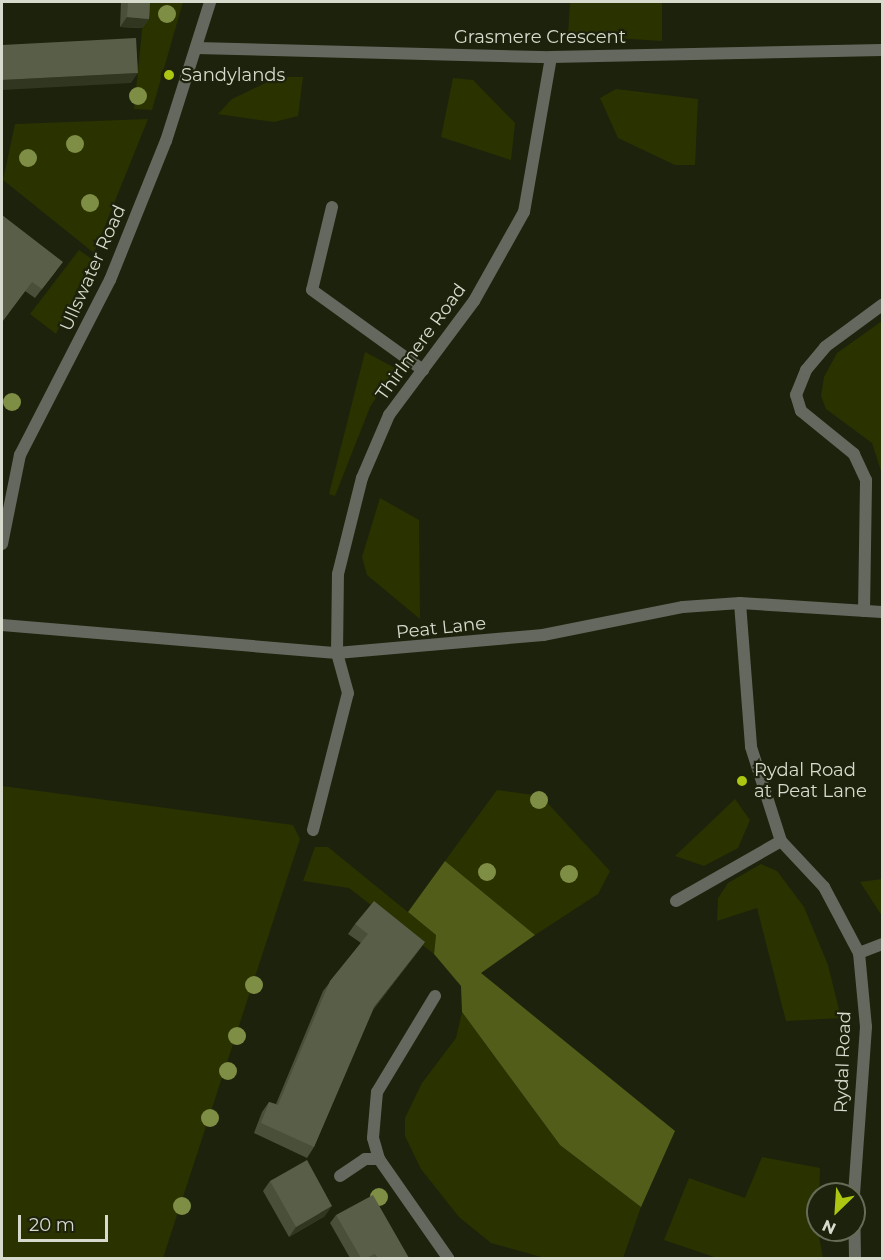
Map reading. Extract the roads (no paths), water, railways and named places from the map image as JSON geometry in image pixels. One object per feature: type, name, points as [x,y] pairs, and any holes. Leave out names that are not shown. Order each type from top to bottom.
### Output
[{"type":"street","name":"Ullswater Road","points":[[2,544],[20,455],[110,280],[197,48],[210,2]]},
{"type":"street","name":"Grasmere Crescent","points":[[197,48],[551,57],[882,50]]},
{"type":"street","name":"Thirlmere Road","points":[[313,830],[348,693],[337,653],[338,574],[362,478],[389,415],[474,301],[524,212],[551,57]]},
{"type":"street","points":[[332,207],[312,290],[423,370]]},
{"type":"street","points":[[864,611],[866,480],[854,454],[801,411],[796,395],[806,370],[825,347],[882,305]]},
{"type":"street","name":"Peat Lane","points":[[2,625],[337,653],[543,635],[683,607],[740,603],[882,612]]},
{"type":"street","name":"Rydal Road","points":[[740,603],[751,747],[781,841],[824,887],[859,953],[866,1027],[855,1182]]},
{"type":"street","points":[[676,901],[781,841]]},
{"type":"street","points":[[859,953],[882,944]]},
{"type":"street","points":[[435,996],[377,1092],[373,1138],[379,1159],[448,1258]]},
{"type":"street","points":[[340,1176],[365,1159],[379,1159]]},
{"type":"street","points":[[855,1242],[855,1258]]},
{"type":"place","name":"Sandylands","points":[[169,75]]},
{"type":"place","name":"Rydal Road at Peat Lane","points":[[742,781]]}]
